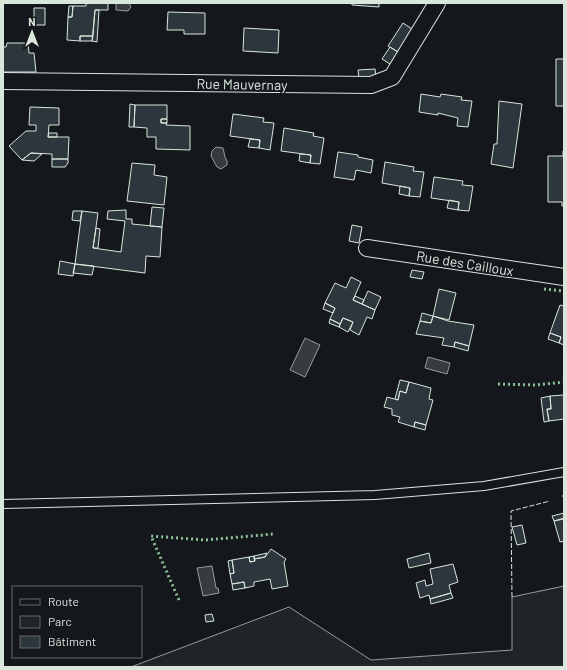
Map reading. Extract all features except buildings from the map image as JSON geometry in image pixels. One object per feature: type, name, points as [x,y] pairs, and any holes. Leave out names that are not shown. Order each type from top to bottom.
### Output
[{"type":"street","name":"Rue Mauvernay","points":[[3,81],[371,86],[392,77],[437,3]]},
{"type":"street","name":"Rue des Cailloux","points":[[367,248],[564,277]]},
{"type":"lane","points":[[3,504],[375,495],[484,486],[564,472]]},
{"type":"green space","points":[[564,586],[564,667],[131,667],[289,607],[371,660],[512,650],[512,597]]},
{"type":"shaded area","points":[[116,3],[129,3],[131,7],[128,11],[116,10]]},
{"type":"shaded area","points":[[216,147],[223,148],[227,161],[227,165],[221,169],[217,167],[211,156],[212,151]]},
{"type":"shaded area","points":[[305,338],[320,345],[305,377],[290,370]]},
{"type":"shaded area","points":[[428,357],[450,363],[447,374],[425,368]]},
{"type":"shaded area","points":[[212,566],[216,588],[218,588],[219,593],[203,596],[197,568]]},
{"type":"hedge","points":[[544,289],[564,291]]},
{"type":"hedge","points":[[498,384],[535,385],[564,382]]},
{"type":"hedge","points":[[179,600],[151,536],[205,540],[274,534]]},
{"type":"fence","points":[[512,597],[511,511],[550,501]]}]
